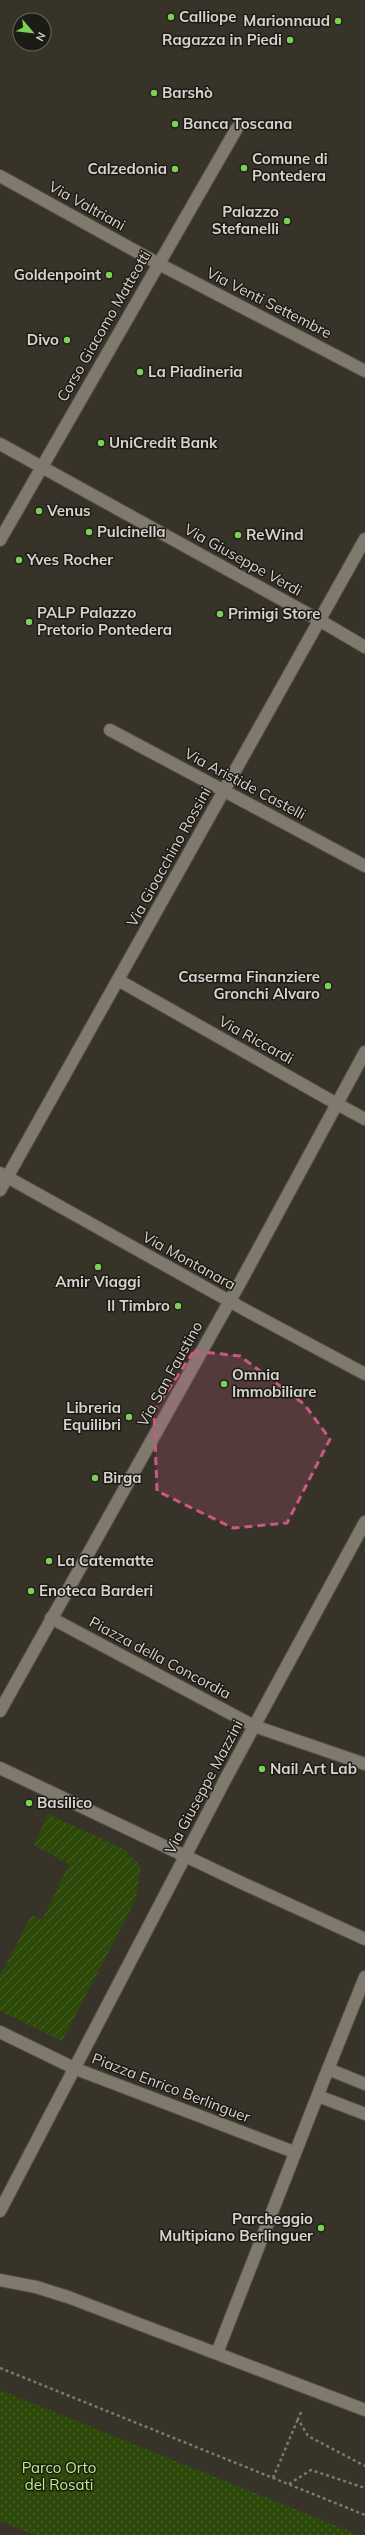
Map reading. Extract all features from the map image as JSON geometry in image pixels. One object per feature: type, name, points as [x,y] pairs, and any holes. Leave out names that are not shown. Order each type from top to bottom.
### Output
[{"type":"street","name":"Corso Giacomo Matteotti","points":[[0,540],[237,128]]},
{"type":"street","name":"Via Valtriani","points":[[0,176],[159,264]]},
{"type":"street","name":"Via Venti Settembre","points":[[159,264],[365,371]]},
{"type":"street","name":"Via Giuseppe Verdi","points":[[0,444],[319,620],[365,647]]},
{"type":"street","name":"Via Gioacchino Rossini","points":[[0,1190],[4,1175],[118,980],[365,539]]},
{"type":"street","name":"Via Aristide Castelli","points":[[110,730],[365,866]]},
{"type":"street","name":"Via Riccardi","points":[[118,980],[365,1119]]},
{"type":"street","name":"Via San Faustino","points":[[0,1711],[229,1301],[365,1052]]},
{"type":"street","name":"Via Montanara","points":[[4,1175],[229,1301],[365,1374]]},
{"type":"street","name":"Via Giuseppe Mazzini","points":[[76,2069],[185,1856],[365,1522]]},
{"type":"street","name":"Piazza della Concordia","points":[[51,1618],[254,1726],[365,1764]]},
{"type":"street","points":[[0,1768],[185,1856],[365,1939]]},
{"type":"street","points":[[217,2353],[294,2152],[365,1977]]},
{"type":"street","points":[[0,2032],[76,2069]]},
{"type":"street","name":"Piazza Enrico Berlinguer","points":[[0,2211],[76,2069],[294,2152]]},
{"type":"street","points":[[328,2069],[365,2084]]},
{"type":"street","points":[[318,2096],[365,2114]]},
{"type":"street","points":[[0,2280],[36,2286],[68,2297],[365,2410]]},
{"type":"path","points":[[0,2368],[365,2515]]},
{"type":"path","points":[[273,2478],[311,2390]]},
{"type":"path","points":[[298,2418],[308,2436],[365,2466]]},
{"type":"path","points":[[288,2484],[311,2470],[365,2488]]},
{"type":"highlighted area","points":[[194,1351],[240,1356],[304,1404],[330,1439],[287,1523],[233,1528],[157,1491],[154,1411]]},
{"type":"green space","points":[[48,1814],[124,1849],[141,1867],[135,1901],[62,2041],[0,2011],[0,1976],[32,1915],[42,1920],[69,1864],[34,1845]]},
{"type":"green space","name":"Parco Orto del Rosati","points":[[0,2390],[359,2535],[35,2535],[0,2521]]},
{"type":"place","name":"Calliope","points":[[171,17]]},
{"type":"place","name":"Marionnaud","points":[[338,21]]},
{"type":"place","name":"Ragazza in Piedi","points":[[290,40]]},
{"type":"place","name":"Barshò","points":[[154,93]]},
{"type":"place","name":"Banca Toscana","points":[[175,124]]},
{"type":"place","name":"Comune di Pontedera","points":[[244,168]]},
{"type":"place","name":"Calzedonia","points":[[175,169]]},
{"type":"place","name":"Palazzo Stefanelli","points":[[287,221]]},
{"type":"place","name":"Goldenpoint","points":[[109,275]]},
{"type":"place","name":"Divo","points":[[67,340]]},
{"type":"place","name":"La Piadineria","points":[[140,372]]},
{"type":"place","name":"UniCredit Bank","points":[[101,443]]},
{"type":"place","name":"Venus","points":[[39,511]]},
{"type":"place","name":"Pulcinella","points":[[89,532]]},
{"type":"place","name":"ReWind","points":[[238,535]]},
{"type":"place","name":"Yves Rocher","points":[[19,560]]},
{"type":"place","name":"Primigi Store","points":[[220,614]]},
{"type":"place","name":"PALP Palazzo Pretorio Pontedera","points":[[29,622]]},
{"type":"place","name":"Caserma Finanziere Gronchi Alvaro","points":[[328,986]]},
{"type":"place","name":"Amir Viaggi","points":[[98,1267]]},
{"type":"place","name":"Il Timbro","points":[[178,1306]]},
{"type":"place","name":"Omnia Immobiliare","points":[[224,1384]]},
{"type":"place","name":"Libreria Equilibri","points":[[129,1417]]},
{"type":"place","name":"Birga","points":[[95,1478]]},
{"type":"place","name":"La Catematte","points":[[49,1561]]},
{"type":"place","name":"Enoteca Barderi","points":[[31,1591]]},
{"type":"place","name":"Nail Art Lab","points":[[262,1769]]},
{"type":"place","name":"Basilico","points":[[29,1803]]},
{"type":"place","name":"Parcheggio Multipiano Berlinguer","points":[[321,2228]]}]
